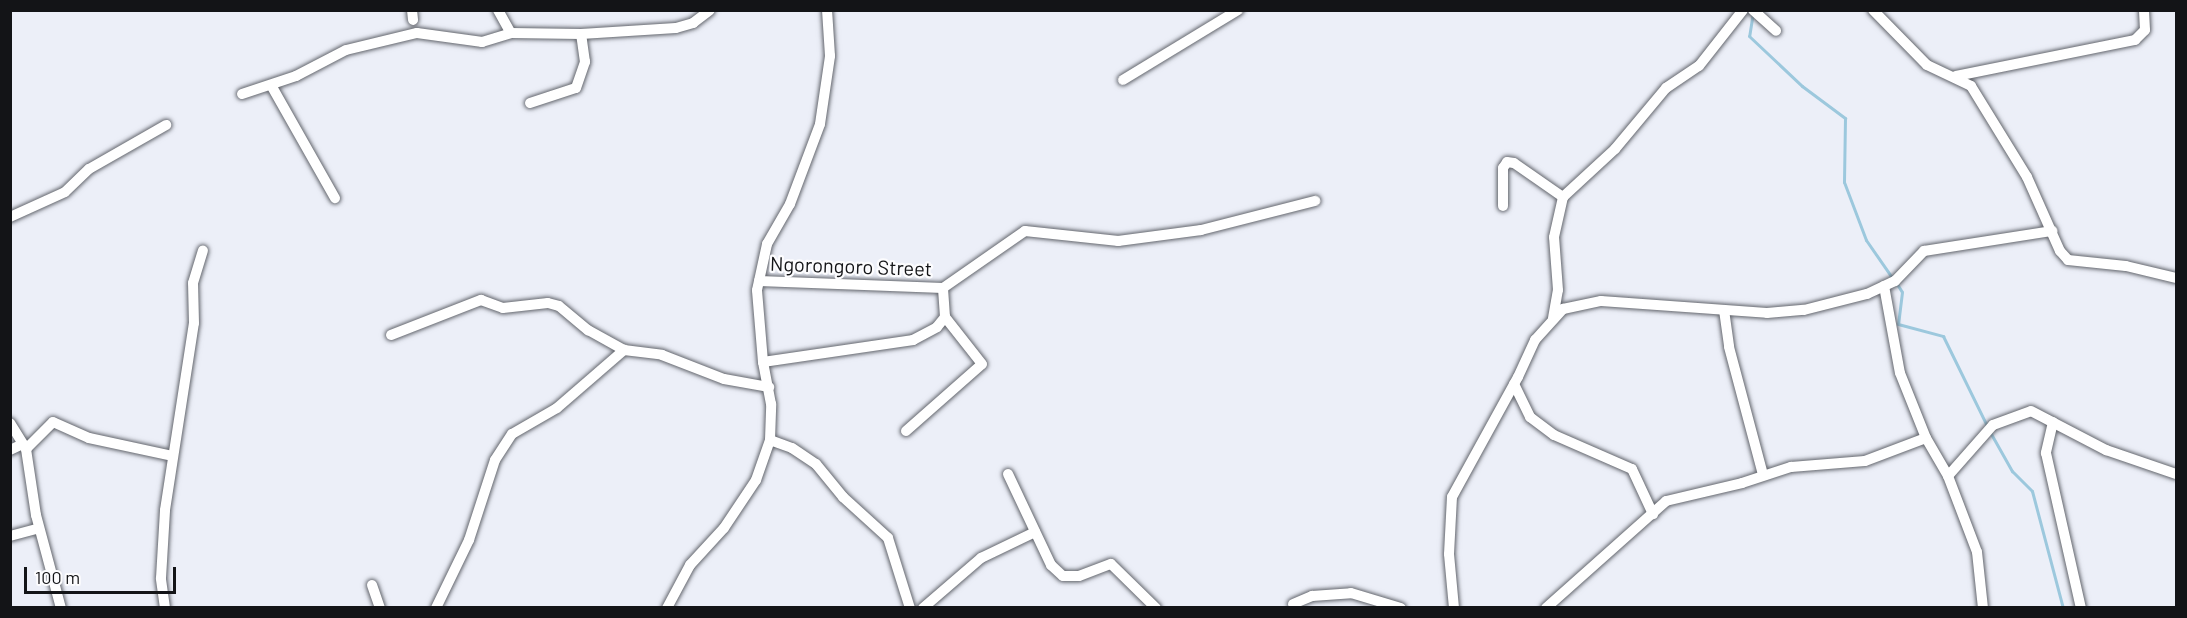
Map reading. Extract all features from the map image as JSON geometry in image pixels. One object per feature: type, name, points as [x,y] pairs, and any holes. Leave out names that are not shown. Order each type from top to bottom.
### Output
[{"type":"street","points":[[498,10],[511,33]]},
{"type":"street","points":[[242,94],[271,85],[346,50],[384,39],[417,33],[482,42],[511,33],[581,34],[676,28],[693,23],[710,10]]},
{"type":"street","points":[[667,608],[694,560],[724,528],[756,480],[770,440],[769,387],[763,362],[759,281],[767,244],[789,204],[820,124],[830,56],[827,10]]},
{"type":"street","points":[[1123,80],[1238,10]]},
{"type":"street","points":[[1553,318],[1558,290],[1554,237],[1563,197],[1615,149],[1666,88],[1699,66],[1743,10]]},
{"type":"street","points":[[1753,10],[1776,31]]},
{"type":"street","points":[[1873,10],[1927,65],[1944,75],[1956,76],[2135,40],[2145,30],[2144,10]]},
{"type":"street","points":[[530,103],[576,88],[585,62],[581,34]]},
{"type":"street","points":[[1956,76],[1971,86],[1987,109],[2027,177],[2068,260],[2126,266],[2176,278]]},
{"type":"street","points":[[271,85],[335,198]]},
{"type":"street","points":[[10,217],[65,192],[89,169],[166,125]]},
{"type":"street","points":[[1503,206],[1503,168],[1508,162],[1514,163],[1563,197]]},
{"type":"street","name":"Ngorongoro Street","points":[[759,281],[943,288],[1024,231],[1118,241],[1201,231],[1315,201]]},
{"type":"street","points":[[1454,608],[1449,554],[1452,497],[1514,384],[1534,340],[1563,309],[1601,302],[1724,310],[1804,310],[1895,281],[1924,251],[2008,235],[2052,231]]},
{"type":"street","points":[[165,608],[161,578],[172,456],[194,323],[193,283],[203,251]]},
{"type":"street","points":[[1884,286],[1900,373],[1926,438],[1948,476],[1977,552],[1983,608]]},
{"type":"street","points":[[906,431],[982,364],[945,317],[943,288]]},
{"type":"street","points":[[391,335],[481,300],[503,308],[536,302],[559,306],[588,330],[624,350],[662,355],[724,379],[769,387]]},
{"type":"street","points":[[1724,310],[1729,347],[1763,475]]},
{"type":"street","points":[[763,362],[913,340],[937,327],[945,317]]},
{"type":"street","points":[[436,608],[469,540],[495,460],[513,434],[557,408],[624,350]]},
{"type":"street","points":[[1514,384],[1530,417],[1554,435],[1632,470],[1653,514]]},
{"type":"street","points":[[1948,476],[1993,425],[2031,411],[2106,450],[2176,474]]},
{"type":"street","points":[[10,450],[25,447],[53,422],[89,438],[172,456]]},
{"type":"street","points":[[2053,422],[2046,453],[2081,608]]},
{"type":"street","points":[[10,423],[25,447],[39,528],[61,608]]},
{"type":"street","points":[[1546,608],[1666,501],[1791,467],[1865,461],[1926,438]]},
{"type":"street","points":[[770,440],[792,448],[816,464],[843,497],[888,538],[910,608]]},
{"type":"street","points":[[1008,474],[1051,565],[1063,576],[1079,576],[1111,564],[1156,608]]},
{"type":"street","points":[[10,536],[39,528]]},
{"type":"street","points":[[923,608],[981,558],[1035,532]]},
{"type":"street","points":[[372,585],[380,608]]},
{"type":"street","points":[[1293,604],[1312,596],[1362,594],[1401,608]]},
{"type":"waterway","points":[[1753,12],[1749,36],[1802,86],[1845,118],[1844,182],[1866,240],[1893,279]]},
{"type":"waterway","points":[[1897,284],[1902,292],[1898,324],[1943,336],[1987,426]]},
{"type":"waterway","points":[[1990,432],[2012,471],[2032,491],[2063,608]]}]
